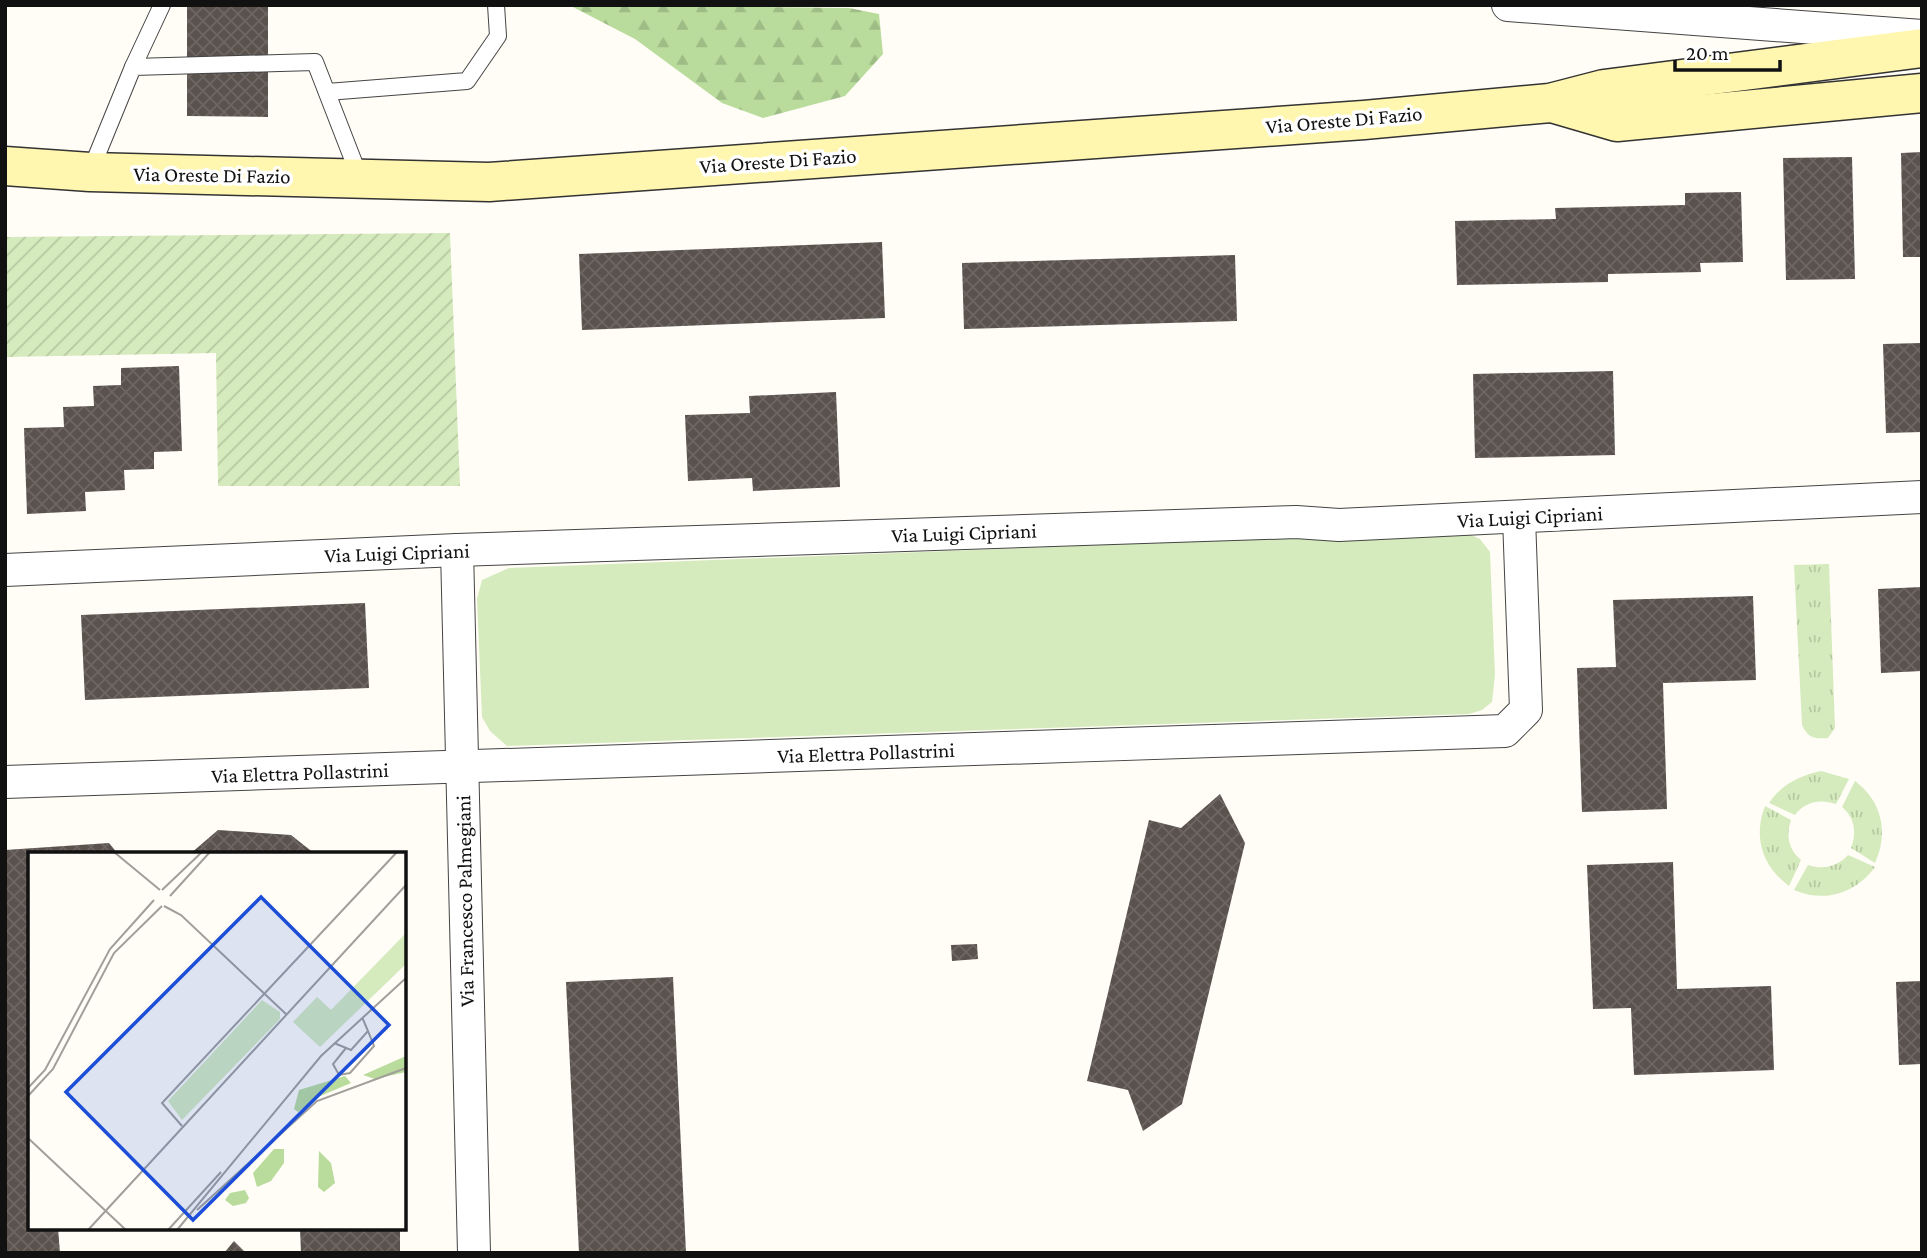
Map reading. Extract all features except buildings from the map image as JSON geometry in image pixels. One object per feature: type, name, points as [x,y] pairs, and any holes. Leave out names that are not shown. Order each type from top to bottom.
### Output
[{"type":"main road","name":"Via Oreste Di Fazio","points":[[5,166],[90,172],[489,182],[1336,122],[1550,103],[1604,89],[1922,48]]},
{"type":"main road","name":"Via Oreste Di Fazio","points":[[1550,103],[1617,122],[1922,93]]},
{"type":"street","points":[[1508,5],[1922,36]]},
{"type":"street","name":"Via Luigi Cipriani","points":[[5,570],[457,550],[1296,522],[1339,525],[1922,497]]},
{"type":"street","name":"Via Elettra Pollastrini","points":[[5,782],[1505,731],[1526,710],[1519,518]]},
{"type":"street","name":"Via Francesco Palmegiani","points":[[457,550],[474,1253]]},
{"type":"lane","points":[[90,172],[162,5]]},
{"type":"lane","points":[[327,92],[467,81],[498,36],[496,5]]},
{"type":"lane","points":[[133,67],[315,62],[360,178]]},
{"type":"green space","points":[[569,5],[849,8],[879,14],[883,54],[845,96],[763,118],[722,103],[635,39]]},
{"type":"green space","points":[[450,233],[460,486],[218,486],[216,353],[5,357],[5,237]]},
{"type":"green space","points":[[1462,531],[1480,539],[1490,552],[1495,675],[1492,702],[1482,710],[1469,714],[507,746],[490,731],[482,717],[477,599],[482,580],[509,568]]},
{"type":"green space","points":[[1829,564],[1835,728],[1828,738],[1819,738],[1809,735],[1802,725],[1794,565]]},
{"type":"green space","points":[[1821,771],[1849,779],[1836,804],[1814,802],[1795,815],[1769,803],[1792,782]]},
{"type":"green space","points":[[1855,781],[1871,798],[1880,818],[1882,840],[1875,863],[1851,848],[1854,826],[1842,807]]},
{"type":"green space","points":[[1765,806],[1791,820],[1789,842],[1801,860],[1789,886],[1772,869],[1762,850],[1760,829]]},
{"type":"green space","points":[[1848,855],[1875,867],[1858,884],[1828,896],[1794,890],[1808,865],[1830,866]]}]
